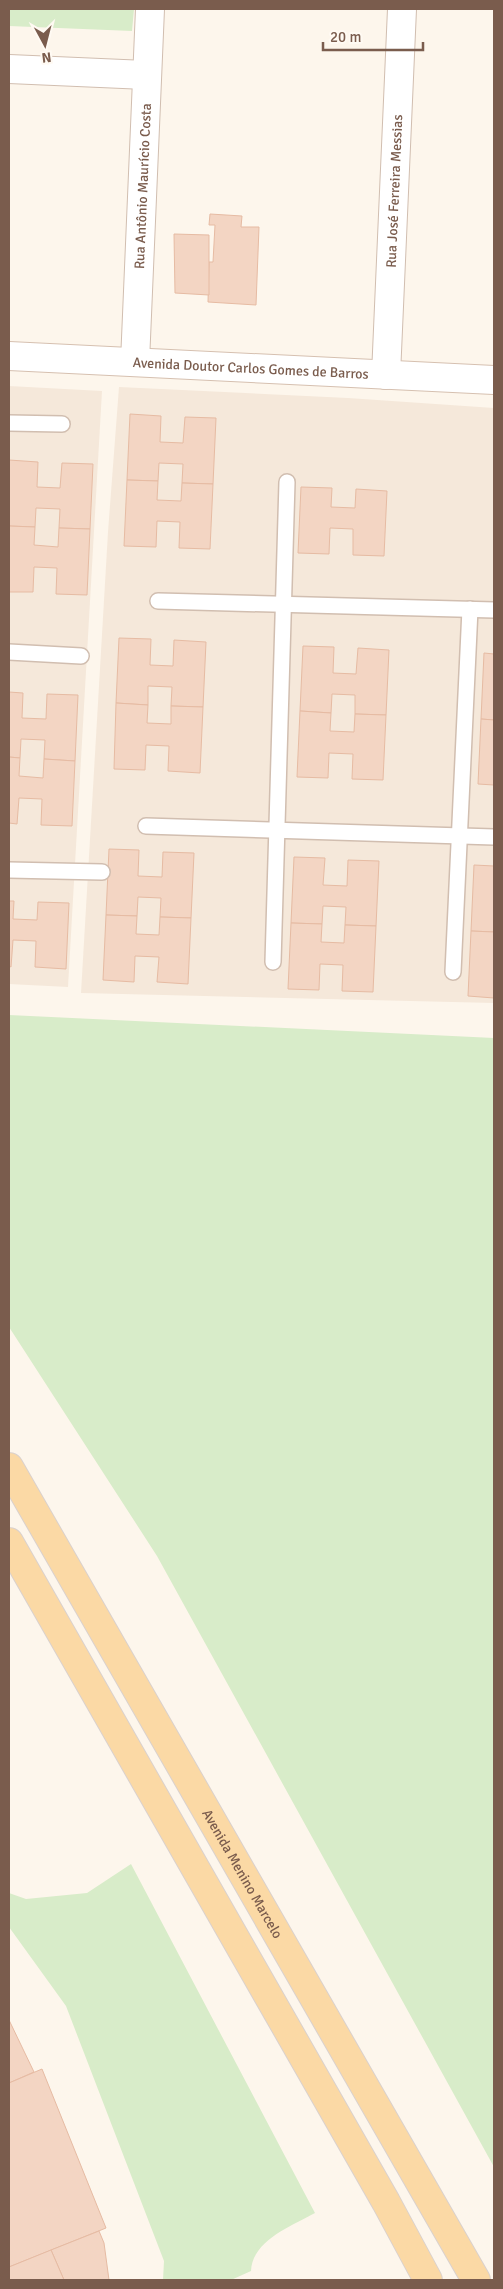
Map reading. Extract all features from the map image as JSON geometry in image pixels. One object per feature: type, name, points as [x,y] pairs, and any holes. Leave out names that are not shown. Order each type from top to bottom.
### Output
[{"type":"main road","name":"Avenida Menino Marcelo","points":[[9,1466],[476,2280]]},
{"type":"main road","points":[[9,1542],[377,2186],[428,2280]]},
{"type":"street","name":"Rua Antônio Maurício Costa","points":[[134,362],[150,9]]},
{"type":"street","name":"Rua José Ferreira Messias","points":[[386,375],[402,9]]},
{"type":"street","points":[[9,69],[146,75]]},
{"type":"street","name":"Avenida Doutor Carlos Gomes de Barros","points":[[9,356],[494,380]]},
{"type":"lane","points":[[9,423],[62,424]]},
{"type":"lane","points":[[274,962],[287,482]]},
{"type":"lane","points":[[158,601],[494,610]]},
{"type":"lane","points":[[453,972],[470,609]]},
{"type":"lane","points":[[9,652],[81,656]]},
{"type":"lane","points":[[146,826],[494,837]]},
{"type":"lane","points":[[9,870],[102,872]]},
{"type":"shaded area","points":[[9,386],[102,391],[68,987],[9,984]]},
{"type":"shaded area","points":[[119,387],[348,398],[494,408],[494,1003],[81,993],[108,532]]},
{"type":"green space","points":[[9,9],[134,9],[132,31],[9,26]]},
{"type":"green space","points":[[9,1015],[494,1038],[494,2167],[157,1556],[9,1327]]},
{"type":"green space","points":[[131,1864],[315,2213],[284,2229],[265,2243],[253,2260],[251,2271],[231,2280],[163,2280],[164,2261],[66,2006],[9,1927],[9,1893],[26,1899],[87,1893]]},
{"type":"building","points":[[210,214],[242,216],[241,227],[259,227],[256,305],[208,302],[209,262],[213,262],[215,225],[209,225]]},
{"type":"building","points":[[174,234],[209,235],[209,295],[175,293]]},
{"type":"building","points":[[130,414],[161,416],[160,442],[183,443],[185,417],[216,418],[213,484],[182,483],[183,464],[159,463],[158,481],[127,480]]},
{"type":"building","points":[[9,460],[38,462],[37,487],[60,488],[62,463],[93,464],[90,529],[59,528],[60,509],[36,508],[35,527],[9,526]]},
{"type":"building","points":[[127,480],[158,481],[157,500],[181,501],[182,483],[213,484],[210,549],[179,548],[180,522],[157,521],[156,547],[124,546]]},
{"type":"building","points":[[301,487],[332,488],[331,507],[355,508],[356,489],[387,491],[384,556],[353,555],[353,529],[330,528],[329,554],[298,553]]},
{"type":"building","points":[[9,526],[35,527],[34,545],[58,547],[59,528],[90,529],[87,595],[56,594],[57,568],[34,567],[33,592],[9,592]]},
{"type":"building","points":[[119,638],[151,639],[150,665],[173,666],[174,640],[206,642],[203,707],[171,706],[172,687],[148,686],[148,705],[116,703]]},
{"type":"building","points":[[303,646],[334,647],[333,673],[356,674],[358,648],[389,650],[386,715],[355,714],[355,695],[332,694],[331,713],[300,711]]},
{"type":"building","points":[[484,653],[494,654],[494,720],[481,719]]},
{"type":"building","points":[[9,692],[23,693],[22,718],[46,719],[47,694],[78,695],[75,761],[44,759],[45,740],[21,739],[20,758],[9,757]]},
{"type":"building","points":[[116,703],[148,705],[147,723],[171,724],[171,706],[203,707],[200,773],[168,771],[169,746],[146,745],[145,770],[114,769]]},
{"type":"building","points":[[300,711],[331,713],[330,731],[354,732],[355,714],[386,715],[383,780],[352,779],[353,754],[329,753],[328,778],[297,777]]},
{"type":"building","points":[[481,719],[494,720],[494,785],[478,784]]},
{"type":"building","points":[[9,757],[20,758],[19,776],[43,778],[44,759],[75,761],[72,826],[41,825],[42,799],[19,798],[17,824],[9,823]]},
{"type":"building","points":[[109,849],[139,850],[138,876],[162,877],[163,852],[194,853],[191,918],[160,917],[161,898],[138,897],[137,916],[106,915]]},
{"type":"building","points":[[294,857],[325,858],[323,885],[347,886],[348,860],[379,861],[376,926],[345,925],[346,907],[323,906],[322,924],[291,923]]},
{"type":"building","points":[[474,865],[494,866],[494,932],[471,931]]},
{"type":"building","points":[[9,901],[14,901],[13,919],[37,920],[38,902],[69,903],[66,969],[35,967],[36,941],[13,940],[11,967],[9,966]]},
{"type":"building","points":[[106,915],[137,916],[136,934],[159,935],[160,917],[191,918],[188,984],[157,982],[159,957],[135,956],[134,982],[103,980]]},
{"type":"building","points":[[291,923],[322,924],[321,942],[344,943],[345,925],[376,926],[373,992],[342,991],[343,965],[320,964],[319,990],[288,989]]},
{"type":"building","points":[[471,931],[494,932],[494,998],[468,996]]},
{"type":"building","points":[[9,2020],[34,2072],[9,2083]]},
{"type":"building","points":[[42,2069],[106,2228],[9,2267],[9,2083]]},
{"type":"building","points":[[99,2231],[104,2243],[109,2280],[64,2280],[51,2250]]},
{"type":"building","points":[[51,2250],[64,2280],[9,2280],[9,2267]]}]
